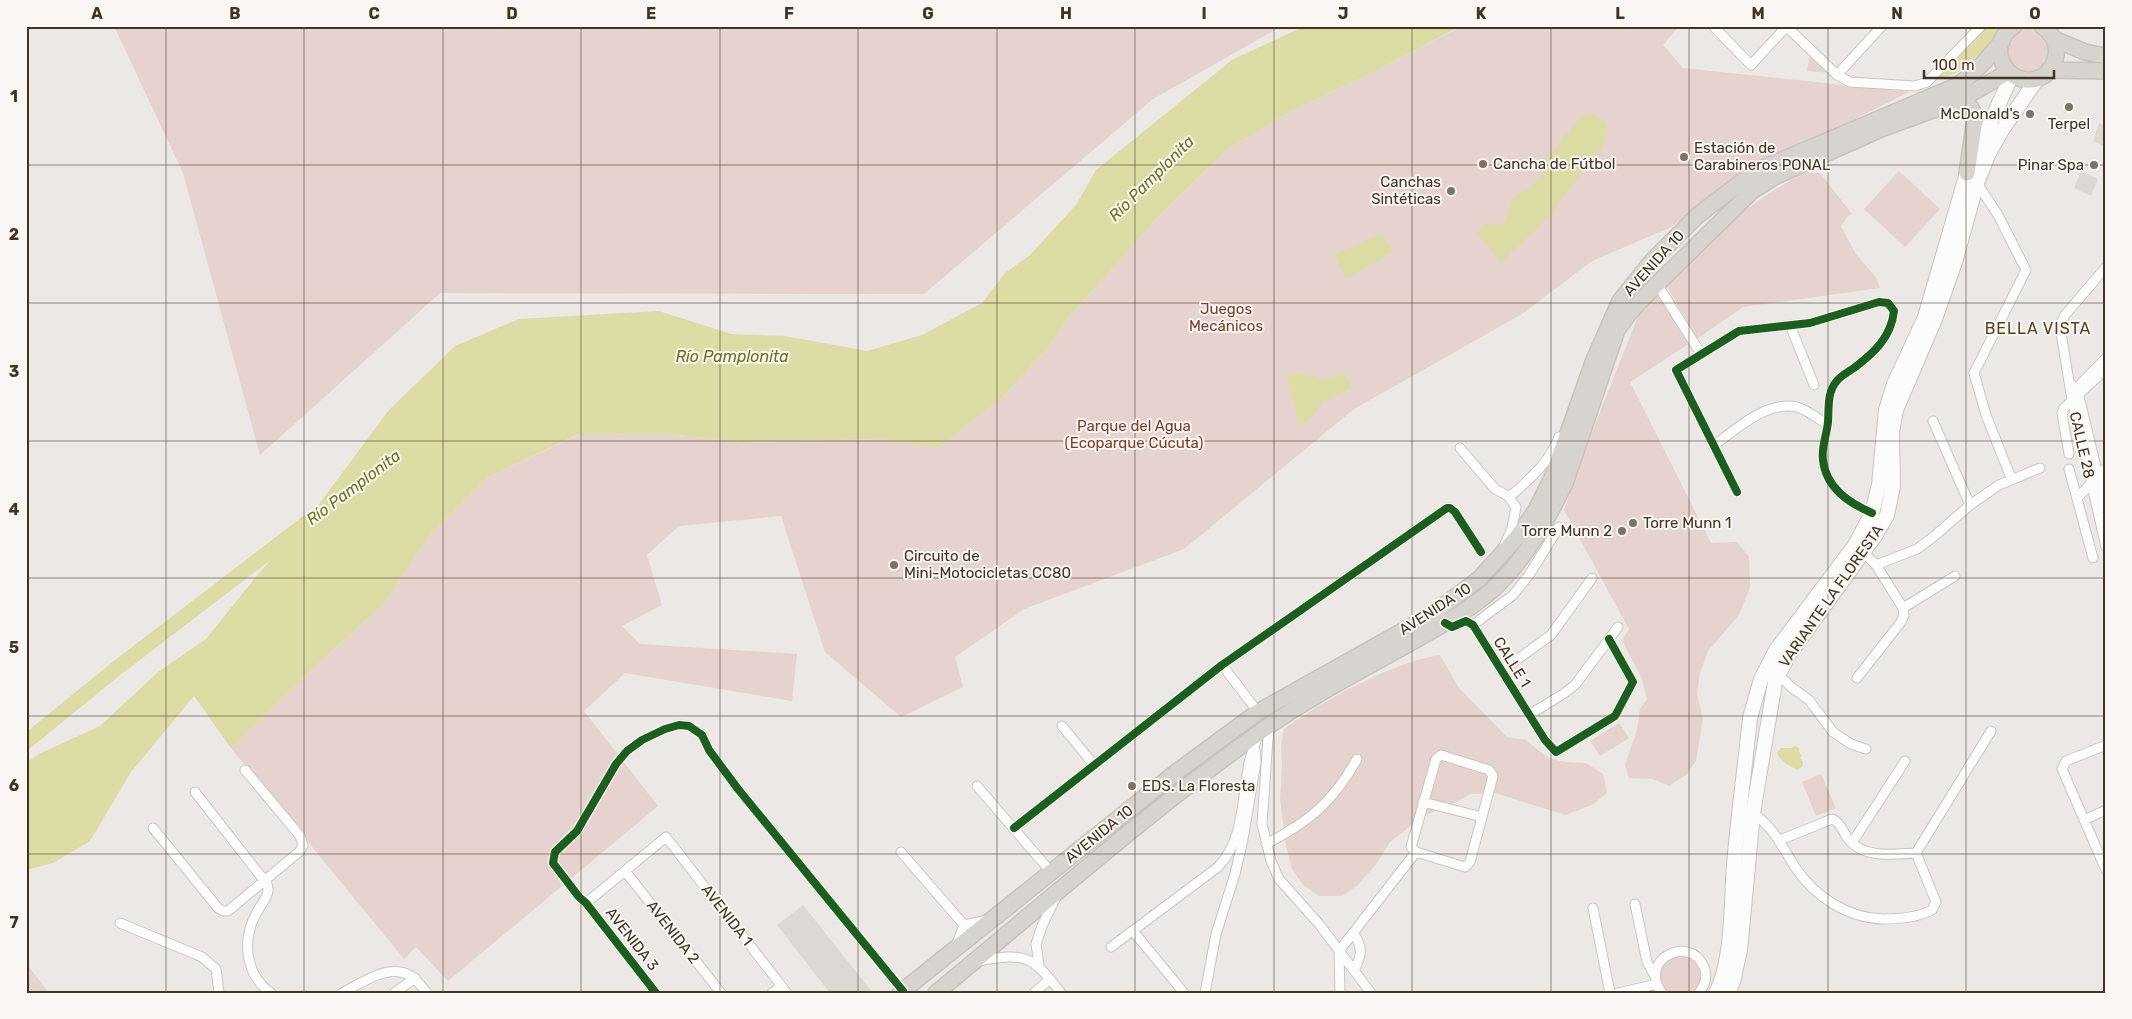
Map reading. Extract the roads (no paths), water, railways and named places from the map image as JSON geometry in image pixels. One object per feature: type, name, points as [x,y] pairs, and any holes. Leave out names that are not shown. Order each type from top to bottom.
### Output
[{"type":"main road","points":[[2047,30],[2085,52],[2106,56]]},
{"type":"main road","points":[[2044,74],[2056,55],[2047,30]]},
{"type":"main road","points":[[2008,31],[2000,57],[2010,73],[2026,80],[2044,74],[2076,71],[2106,72]]},
{"type":"main road","name":"AVENIDA 10","points":[[901,992],[954,950],[971,928],[995,917],[1175,773],[1258,712],[1431,614],[1472,585],[1496,562],[1536,510],[1552,478],[1594,360],[1620,301],[1634,282],[1698,215],[1756,171],[1793,161],[1881,129],[1922,108],[1968,78],[1984,63],[2008,31]]},
{"type":"main road","points":[[2076,71],[2076,61],[2080,54],[2085,52]]},
{"type":"main road","name":"VARIANTE LA FLORESTA","points":[[1716,993],[1722,980],[1744,837],[1753,812],[1769,710],[1778,674],[1859,549],[1872,513],[1879,484],[1886,410],[1894,384],[1925,317],[2010,73]]},
{"type":"main road","name":"AVENIDA 10","points":[[1922,108],[1960,100],[2010,73]]},
{"type":"main road","name":"VARIANTE LA FLORESTA","points":[[1728,993],[1733,982],[1740,950],[1750,718],[1761,679],[1776,650],[1886,515],[1893,486],[1892,432],[1896,410],[1938,311],[1955,262],[1972,178],[2002,130],[2044,74]]},
{"type":"main road","points":[[1960,100],[1967,103],[1974,111],[1976,120],[1972,178]]},
{"type":"main road","name":"AVENIDA 10","points":[[936,993],[1158,810],[1233,752],[1261,735],[1303,703],[1445,623],[1491,591],[1528,547],[1544,524],[1565,483],[1617,330],[1628,314],[1752,191],[1776,176],[1793,161]]},
{"type":"main road","points":[[995,917],[1012,930]]},
{"type":"main road","points":[[971,928],[987,937],[992,947]]},
{"type":"street","points":[[1713,26],[1751,65],[1787,26],[1841,77],[1856,84],[1921,85],[1927,82],[1981,26]]},
{"type":"street","points":[[1841,77],[1882,26]]},
{"type":"street","points":[[1972,178],[1998,215],[2026,270],[1974,373],[1986,414],[2011,478]]},
{"type":"street","points":[[2106,267],[2065,315],[2061,323],[2061,333],[2074,393],[2106,509]]},
{"type":"street","points":[[1657,284],[1701,354]]},
{"type":"street","points":[[1737,492],[1676,370],[1739,331],[1810,323],[1879,302],[1888,303],[1894,311],[1890,332],[1869,355],[1836,382],[1829,395],[1828,425],[1822,459],[1828,479],[1839,494],[1852,504],[1872,513]]},
{"type":"street","points":[[1790,325],[1814,385]]},
{"type":"street","name":"CALLE 28","points":[[2074,393],[2106,358]]},
{"type":"street","name":"CALLE 28","points":[[2074,393],[2106,369]]},
{"type":"street","points":[[2069,454],[2061,418],[2064,408],[2074,393]]},
{"type":"street","name":"CALLE 28","points":[[2074,393],[2091,483],[2106,548]]},
{"type":"street","points":[[1508,496],[1514,493],[1550,458],[1568,414],[1579,405]]},
{"type":"street","points":[[1713,446],[1750,420],[1768,411],[1782,407],[1797,407],[1828,425]]},
{"type":"street","points":[[1933,421],[1970,505]]},
{"type":"street","points":[[1460,448],[1495,489],[1508,496],[1516,507],[1512,528],[1496,562]]},
{"type":"street","points":[[1876,565],[1917,548],[1932,538],[1970,505],[2011,478],[2040,468]]},
{"type":"street","points":[[2077,498],[2106,468]]},
{"type":"street","points":[[2069,469],[2093,558]]},
{"type":"street","points":[[1014,828],[1222,666],[1447,508],[1455,512],[1481,552]]},
{"type":"street","points":[[1445,623],[1452,627],[1466,621],[1473,625],[1513,595],[1529,575],[1559,527]]},
{"type":"street","points":[[1857,678],[1901,622],[1904,615],[1903,608],[1876,565],[1859,549]]},
{"type":"street","points":[[1903,608],[1955,576]]},
{"type":"street","points":[[1501,671],[1552,635],[1592,578]]},
{"type":"street","name":"CALLE 1","points":[[1473,625],[1545,740],[1556,752],[1615,716],[1632,682],[1609,639]]},
{"type":"street","points":[[1529,715],[1563,694],[1575,684],[1618,627]]},
{"type":"street","points":[[1222,666],[1258,712]]},
{"type":"street","points":[[1778,674],[1810,700],[1833,732],[1851,744],[1866,750]]},
{"type":"street","name":"AVENIDA 3","points":[[656,993],[553,863],[555,852],[577,831],[616,764],[627,751],[642,740],[665,729],[679,725],[689,726],[698,731],[720,766],[901,992]]},
{"type":"street","points":[[1062,726],[1094,765]]},
{"type":"street","points":[[1916,853],[1991,731]]},
{"type":"street","points":[[1111,947],[1218,867],[1229,853],[1238,834],[1250,760],[1261,735]]},
{"type":"street","points":[[1261,735],[1262,811],[1266,844],[1280,879],[1371,993]]},
{"type":"street","points":[[1205,993],[1216,934],[1235,874],[1243,839],[1261,735]]},
{"type":"street","points":[[2106,746],[2081,754],[2062,766],[2106,870]]},
{"type":"street","points":[[1233,752],[1243,753],[1250,760]]},
{"type":"street","points":[[1441,755],[1489,770],[1492,773],[1493,776],[1482,817],[1470,862],[1467,866],[1462,867],[1416,852],[1411,845],[1436,758],[1441,755]]},
{"type":"street","points":[[1266,844],[1305,822],[1319,811],[1341,786],[1357,759]]},
{"type":"street","points":[[1852,843],[1905,761]]},
{"type":"street","points":[[153,828],[220,910],[228,911],[265,881],[300,850],[303,845],[300,836],[245,770]]},
{"type":"street","points":[[977,786],[1051,872]]},
{"type":"street","points":[[195,792],[268,887],[268,894],[250,925],[247,949],[254,973],[262,986],[270,993]]},
{"type":"street","points":[[1424,802],[1482,817]]},
{"type":"street","points":[[2084,820],[2106,810]]},
{"type":"street","points":[[1753,812],[1780,840],[1795,868],[1822,897],[1844,910],[1859,916],[1875,918],[1908,917],[1932,910],[1936,902],[1916,853]]},
{"type":"street","points":[[1780,840],[1832,819],[1838,822],[1852,843],[1864,851],[1879,854],[1916,853]]},
{"type":"street","name":"AVENIDA 1","points":[[625,871],[666,837],[784,989]]},
{"type":"street","points":[[901,852],[971,928]]},
{"type":"street","points":[[1340,993],[1339,951],[1416,852]]},
{"type":"street","points":[[586,903],[625,871]]},
{"type":"street","name":"AVENIDA 2","points":[[625,871],[721,993]]},
{"type":"street","points":[[1039,965],[1036,944],[1042,926],[1059,892]]},
{"type":"street","points":[[1635,904],[1647,962],[1662,993]]},
{"type":"street","points":[[1593,908],[1610,993]]},
{"type":"street","points":[[120,924],[202,957],[216,969],[219,993]]},
{"type":"street","points":[[1133,931],[1184,993]]},
{"type":"street","points":[[1354,934],[1362,951],[1360,960],[1354,970]]},
{"type":"street","points":[[1656,980],[1656,968],[1666,955],[1674,952],[1690,952],[1702,963],[1705,970],[1705,982],[1699,993]]},
{"type":"street","points":[[974,962],[1005,956],[1020,956],[1039,965],[1061,993]]},
{"type":"street","points":[[342,993],[370,978],[386,973],[404,973],[415,978],[427,993]]},
{"type":"street","points":[[394,993],[415,978]]},
{"type":"street","points":[[1034,993],[1050,979]]},
{"type":"street","points":[[1618,993],[1656,980]]},
{"type":"street","points":[[772,993],[784,989]]},
{"type":"water","points":[[1305,26],[1461,26],[1372,73],[1293,110],[1227,150],[1161,214],[1068,318],[1051,344],[1002,398],[938,448],[880,439],[742,442],[678,435],[579,434],[488,477],[429,536],[383,605],[312,669],[231,748],[194,696],[131,772],[90,841],[53,863],[26,870],[26,763],[39,754],[100,726],[158,672],[206,639],[255,578],[317,507],[389,410],[455,346],[519,319],[659,311],[731,334],[785,336],[867,351],[922,335],[982,303],[1005,273],[1030,255],[1076,205],[1096,170],[1232,60]]},
{"type":"water","points":[[1985,26],[2002,26],[1982,52],[1954,74],[1931,81]]},
{"type":"water","points":[[1594,114],[1607,125],[1605,142],[1549,216],[1501,262],[1477,232],[1487,222],[1498,226],[1502,224],[1508,215],[1512,199],[1527,190],[1542,176],[1547,159],[1581,116]]},
{"type":"water","points":[[1381,234],[1393,252],[1346,279],[1335,255]]},
{"type":"water","points":[[1344,373],[1351,388],[1323,401],[1312,417],[1299,426],[1287,375],[1307,374],[1323,380]]},
{"type":"water","points":[[1795,746],[1799,748],[1802,755],[1800,758],[1803,762],[1802,767],[1797,770],[1783,761],[1777,753],[1781,748]]},
{"type":"waterway","name":"Río Pamplonita","points":[[26,742],[117,668],[313,518]]},
{"type":"place","name":"Terpel","points":[[2069,107]]},
{"type":"place","name":"McDonald's","points":[[2030,114]]},
{"type":"place","name":"Estación de Carabineros PONAL","points":[[1684,157]]},
{"type":"place","name":"Cancha de Fútbol","points":[[1483,164]]},
{"type":"place","name":"Pinar Spa","points":[[2094,165]]},
{"type":"place","name":"Canchas Sintéticas","points":[[1451,191]]},
{"type":"place","name":"Torre Munn 1","points":[[1633,523]]},
{"type":"place","name":"Torre Munn 2","points":[[1622,531]]},
{"type":"place","name":"Circuito de Mini-Motocicletas CC80","points":[[894,565]]},
{"type":"place","name":"EDS. La Floresta","points":[[1132,786]]},
{"type":"district","name":"BELLA VISTA","points":[[2038,328]]},
{"type":"park label","name":"Juegos Mecánicos","points":[[1226,318]]},
{"type":"park label","name":"Parque del Agua (Ecoparque Cúcuta)","points":[[1134,434]]}]
